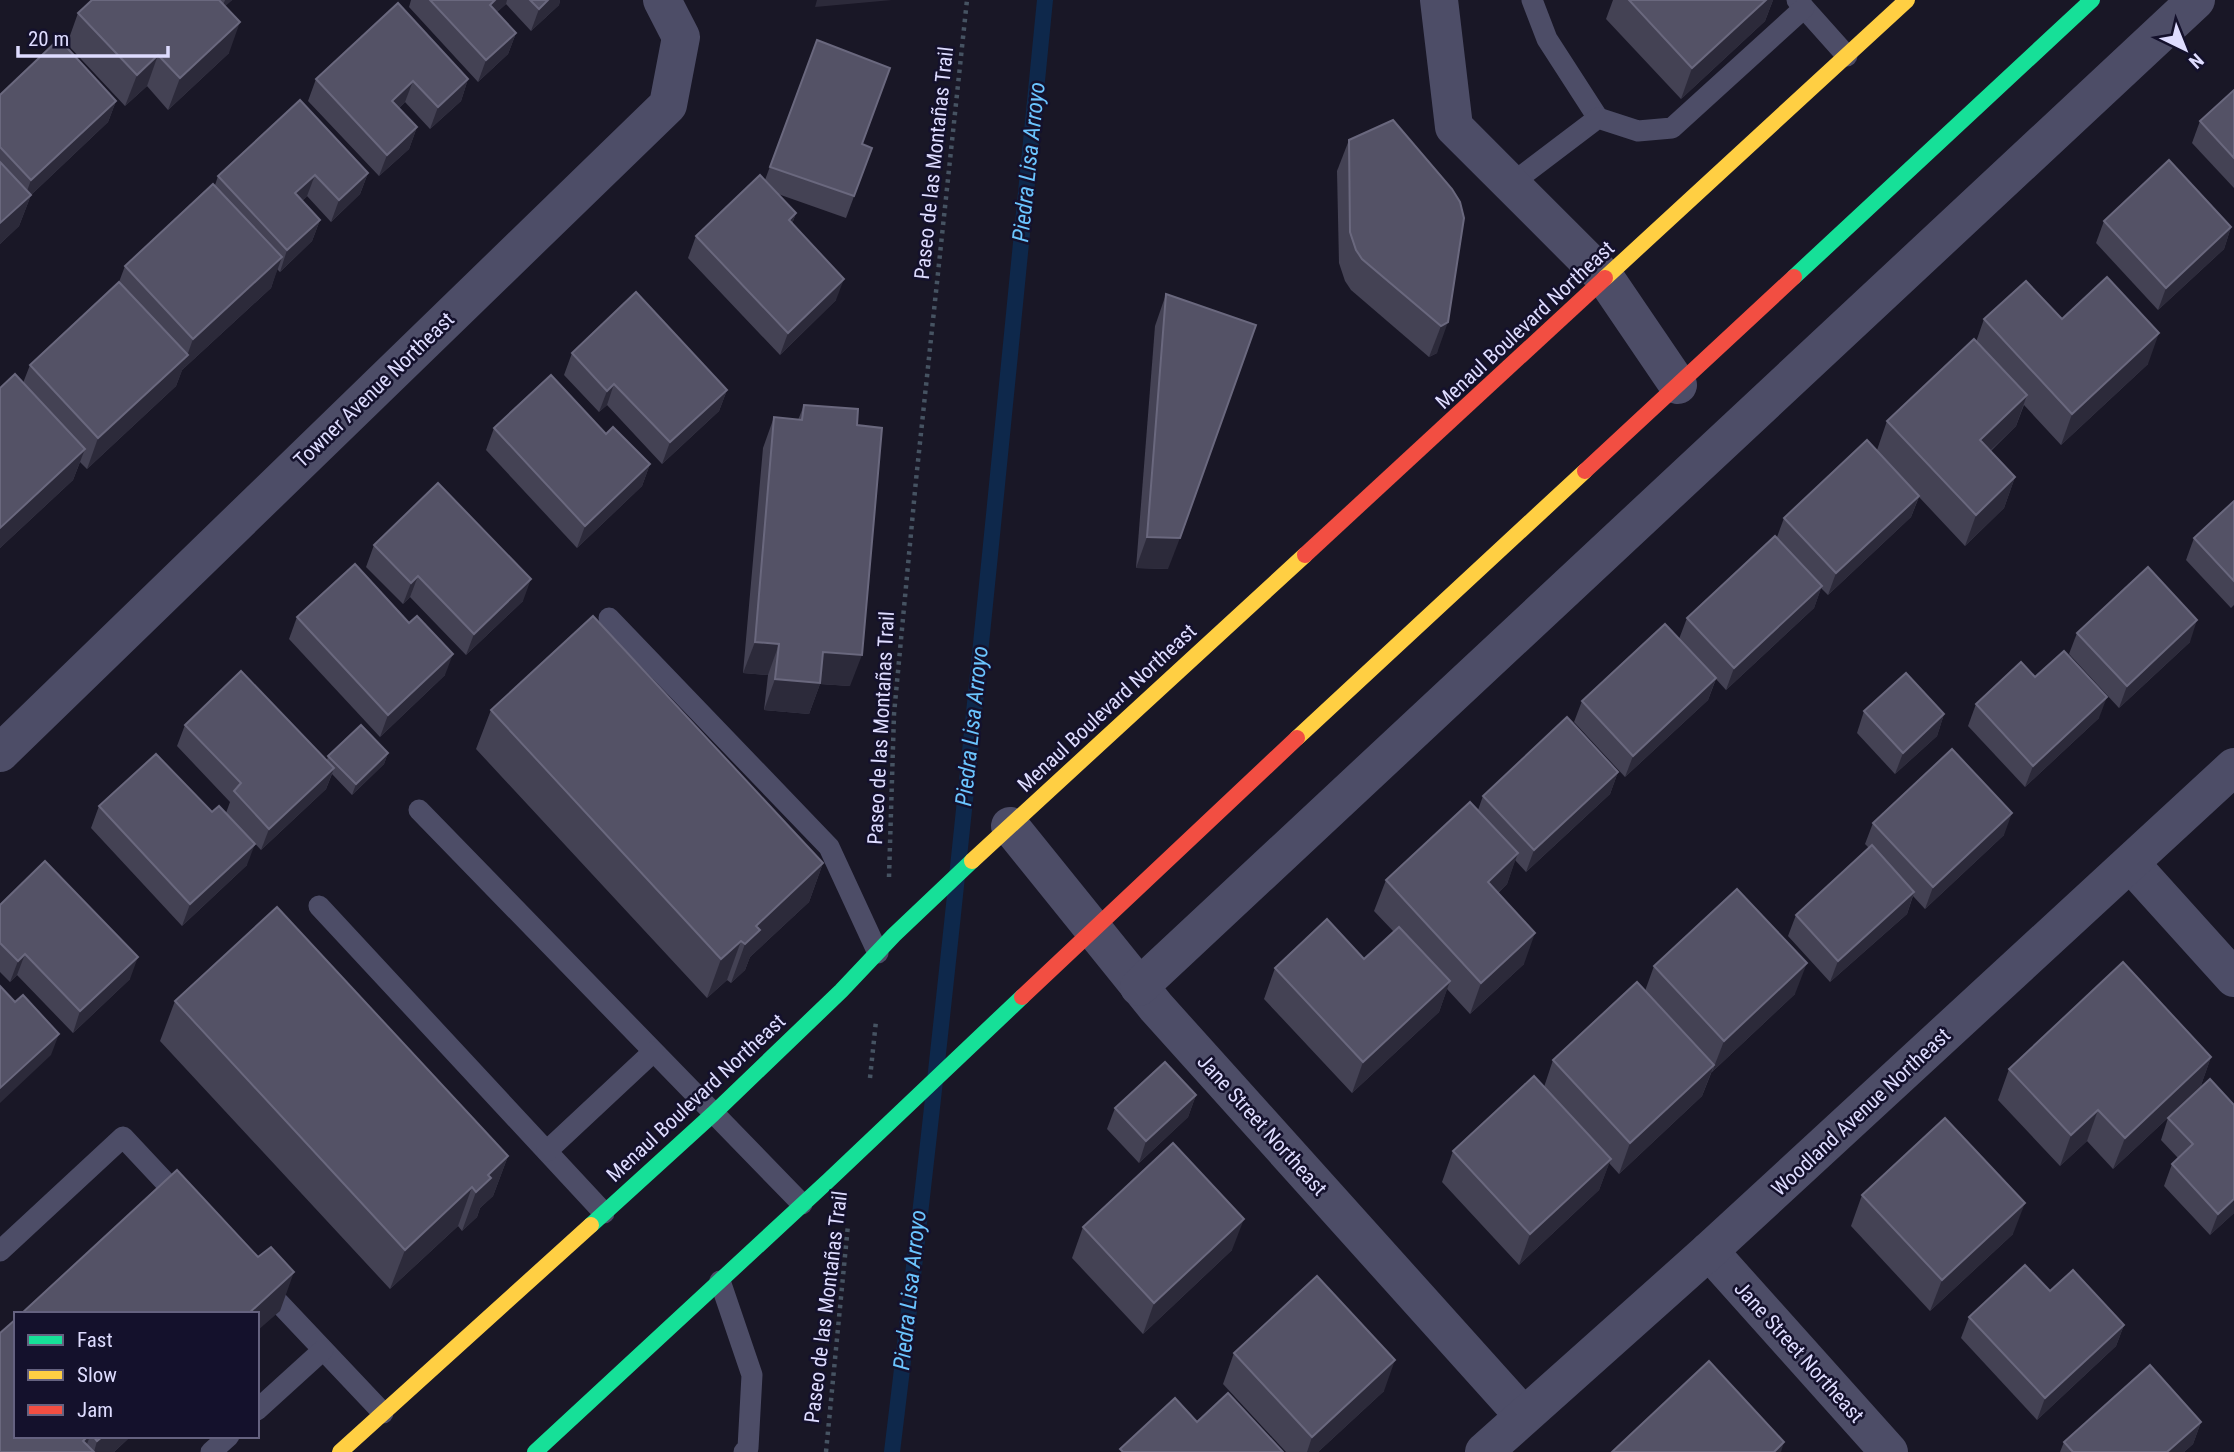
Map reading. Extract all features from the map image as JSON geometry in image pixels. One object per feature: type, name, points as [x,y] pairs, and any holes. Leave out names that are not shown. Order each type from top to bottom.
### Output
[{"type":"main road","name":"Menaul Boulevard Northeast","points":[[340,1452],[713,1114],[1010,826],[1908,0]]},
{"type":"main road","points":[[535,1452],[2092,0]]},
{"type":"street","name":"Towner Avenue Northeast","points":[[0,753],[667,105],[681,37],[662,0]]},
{"type":"street","points":[[1439,0],[1454,127],[1606,279],[1678,385]]},
{"type":"street","points":[[1139,987],[2196,0]]},
{"type":"street","name":"Woodland Avenue Northeast","points":[[1484,1452],[1709,1251],[2234,767]]},
{"type":"street","name":"Jane Street Northeast","points":[[1010,826],[1139,987],[1523,1415]]},
{"type":"street","points":[[2131,864],[2234,978]]},
{"type":"street","name":"Jane Street Northeast","points":[[1709,1251],[1889,1452]]},
{"type":"lane","points":[[1532,0],[1547,39],[1598,118],[1638,131],[1672,128],[1800,4],[1847,55]]},
{"type":"lane","points":[[1511,184],[1598,118]]},
{"type":"lane","points":[[609,618],[829,847],[885,945]]},
{"type":"lane","points":[[419,810],[802,1204]]},
{"type":"lane","points":[[319,906],[604,1213]]},
{"type":"lane","points":[[547,1151],[653,1052]]},
{"type":"lane","points":[[0,1251],[123,1137],[199,1218]]},
{"type":"lane","points":[[247,1269],[383,1413]]},
{"type":"lane","points":[[720,1281],[752,1375],[746,1451]]},
{"type":"lane","points":[[259,1408],[323,1350]]},
{"type":"lane","points":[[211,1452],[227,1438]]},
{"type":"path","name":"Paseo de las Montañas Trail","points":[[888,883],[894,714],[967,0]]},
{"type":"path","points":[[863,1147],[885,945]]},
{"type":"path","name":"Paseo de las Montañas Trail","points":[[826,1452],[849,1217]]},
{"type":"building","points":[[92,0],[219,0],[240,22],[180,78],[158,55],[137,75],[78,13]]},
{"type":"building","points":[[430,0],[495,0],[490,5],[516,33],[486,60]]},
{"type":"building","points":[[530,0],[548,0],[539,9]]},
{"type":"building","points":[[1629,0],[1766,0],[1692,68]]},
{"type":"building","points":[[398,3],[468,79],[438,107],[413,81],[392,101],[417,127],[387,155],[316,79]]},
{"type":"building","points":[[59,39],[116,101],[31,180],[0,147],[0,95]]},
{"type":"building","points":[[817,40],[890,68],[862,144],[872,148],[854,196],[770,167]]},
{"type":"building","points":[[2234,90],[2234,158],[2200,121]]},
{"type":"building","points":[[300,100],[368,173],[339,200],[315,175],[295,193],[320,220],[287,250],[218,176]]},
{"type":"building","points":[[1393,120],[1452,189],[1460,202],[1464,218],[1448,322],[1441,326],[1362,259],[1350,232],[1349,140]]},
{"type":"building","points":[[2169,160],[2231,227],[2166,288],[2104,221]]},
{"type":"building","points":[[0,162],[31,195],[0,223]]},
{"type":"building","points":[[760,175],[796,213],[789,220],[844,279],[788,333],[696,236]]},
{"type":"building","points":[[213,184],[282,257],[193,339],[125,266]]},
{"type":"building","points":[[2107,277],[2159,333],[2072,414],[1984,319],[2026,281],[2062,319]]},
{"type":"building","points":[[119,282],[188,355],[98,438],[30,365]]},
{"type":"building","points":[[636,292],[727,390],[670,442],[614,384],[607,391],[572,353]]},
{"type":"building","points":[[1166,294],[1256,325],[1180,538],[1147,537]]},
{"type":"building","points":[[1974,339],[2027,395],[1980,440],[2015,477],[1976,515],[1887,421]]},
{"type":"building","points":[[15,374],[85,449],[0,528],[0,388]]},
{"type":"building","points":[[551,375],[606,434],[613,427],[650,464],[585,526],[494,428]]},
{"type":"building","points":[[804,405],[858,409],[857,425],[882,428],[862,655],[823,652],[820,683],[775,679],[779,644],[755,642],[774,417],[802,420]]},
{"type":"building","points":[[1867,440],[1919,496],[1836,573],[1784,518]]},
{"type":"building","points":[[438,483],[531,579],[474,634],[418,576],[411,583],[374,545]]},
{"type":"building","points":[[2234,501],[2234,581],[2194,538]]},
{"type":"building","points":[[1775,536],[1822,586],[1734,668],[1687,618]]},
{"type":"building","points":[[355,564],[409,623],[417,616],[453,654],[388,715],[297,617]]},
{"type":"building","points":[[2148,567],[2197,620],[2127,686],[2077,633]]},
{"type":"building","points":[[593,616],[823,863],[756,926],[760,930],[745,944],[741,941],[721,959],[491,710]]},
{"type":"building","points":[[1665,624],[1716,678],[1633,756],[1582,701]]},
{"type":"building","points":[[2064,651],[2107,697],[2033,766],[1976,704],[2021,662],[2035,677]]},
{"type":"building","points":[[241,671],[334,768],[269,829],[234,791],[241,783],[185,725]]},
{"type":"building","points":[[1906,673],[1944,714],[1903,753],[1864,711]]},
{"type":"building","points":[[1567,717],[1618,772],[1534,850],[1483,796]]},
{"type":"building","points":[[361,725],[388,753],[356,784],[328,756]]},
{"type":"building","points":[[1952,749],[2012,813],[1933,887],[1873,823]]},
{"type":"building","points":[[156,754],[212,812],[219,806],[255,844],[190,904],[99,806]]},
{"type":"building","points":[[1470,802],[1518,853],[1488,882],[1535,933],[1481,983],[1386,880]]},
{"type":"building","points":[[1872,845],[1914,892],[1838,961],[1796,915]]},
{"type":"building","points":[[45,861],[138,957],[80,1011],[25,954],[18,961],[0,943],[0,905]]},
{"type":"building","points":[[1737,889],[1807,963],[1724,1041],[1654,966]]},
{"type":"building","points":[[277,907],[508,1156],[488,1175],[491,1178],[476,1192],[472,1187],[405,1250],[175,1001]]},
{"type":"building","points":[[1327,919],[1364,959],[1399,927],[1450,981],[1363,1062],[1275,968]]},
{"type":"building","points":[[2123,962],[2211,1057],[2125,1138],[2098,1110],[2071,1135],[2009,1069]]},
{"type":"building","points":[[1637,982],[1714,1065],[1630,1143],[1553,1060]]},
{"type":"building","points":[[0,986],[15,1002],[23,995],[59,1034],[0,1088]]},
{"type":"building","points":[[1165,1062],[1196,1095],[1146,1141],[1115,1108]]},
{"type":"building","points":[[1534,1076],[1611,1159],[1530,1234],[1453,1151]]},
{"type":"building","points":[[2210,1079],[2234,1105],[2234,1199],[2218,1214],[2172,1164],[2193,1144],[2168,1118]]},
{"type":"building","points":[[1945,1118],[2025,1203],[1942,1280],[1862,1195]]},
{"type":"building","points":[[1173,1143],[1244,1219],[1154,1303],[1083,1227]]},
{"type":"building","points":[[177,1170],[258,1257],[271,1247],[294,1272],[250,1312],[23,1312]]},
{"type":"building","points":[[2025,1265],[2050,1291],[2073,1270],[2124,1325],[2045,1398],[1969,1317]]},
{"type":"building","points":[[1317,1276],[1395,1360],[1312,1437],[1234,1353]]},
{"type":"building","points":[[14,1321],[14,1438],[86,1438],[83,1441],[94,1452],[0,1452],[0,1333]]},
{"type":"building","points":[[1709,1361],[1784,1442],[1774,1452],[1612,1452]]},
{"type":"building","points":[[2150,1365],[2201,1422],[2167,1452],[2073,1452],[2064,1442]]},
{"type":"building","points":[[1228,1393],[1283,1452],[1123,1452],[1120,1449],[1175,1398],[1197,1422]]},
{"type":"waterway","name":"Piedra Lisa Arroyo","points":[[892,1452],[954,908],[1045,0]]},
{"type":"traffic: fast","points":[[1794,277],[2092,0]]},
{"type":"traffic: fast","points":[[591,1225],[713,1114],[972,861]]},
{"type":"traffic: fast","points":[[535,1452],[1022,997]]},
{"type":"traffic: slow","points":[[1605,278],[1907,0]]},
{"type":"traffic: slow","points":[[1297,738],[1585,471]]},
{"type":"traffic: slow","points":[[972,861],[1305,555]]},
{"type":"traffic: slow","points":[[340,1452],[591,1225]]},
{"type":"traffic: jam","points":[[1585,471],[1794,277]]},
{"type":"traffic: jam","points":[[1305,555],[1605,278]]},
{"type":"traffic: jam","points":[[1022,997],[1297,738]]}]
